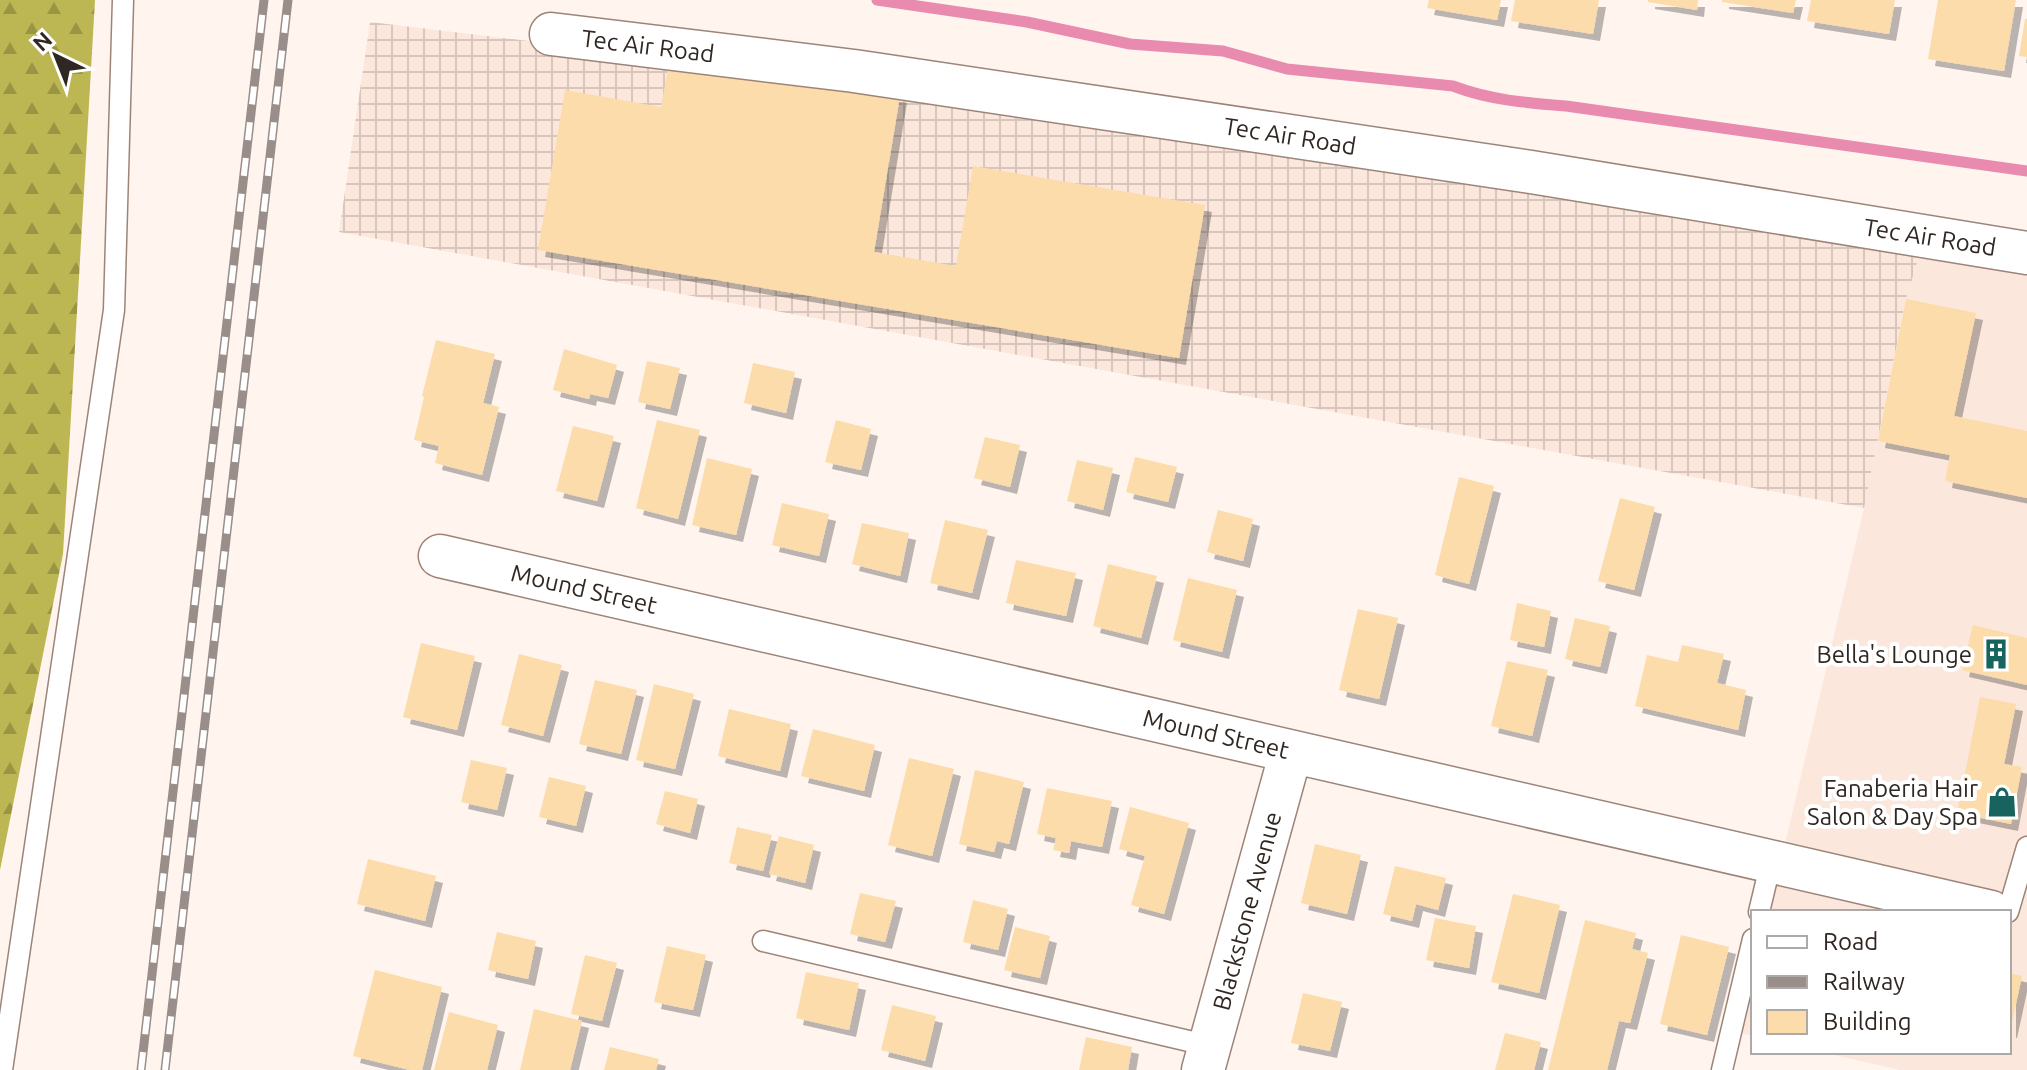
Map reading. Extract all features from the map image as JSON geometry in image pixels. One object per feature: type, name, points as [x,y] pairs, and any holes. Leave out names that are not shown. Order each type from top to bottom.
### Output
[{"type":"street","name":"Tec Air Road","points":[[551,34],[854,71],[1531,172],[2027,253]]},
{"type":"street","name":"Mound Street","points":[[440,556],[1982,910]]},
{"type":"street","name":"Blackstone Avenue","points":[[1206,1058],[1291,752]]},
{"type":"lane","points":[[2,1070],[114,310],[123,0]]},
{"type":"lane","points":[[2009,910],[2027,847]]},
{"type":"lane","points":[[1759,910],[1771,862]]},
{"type":"lane","points":[[763,941],[1206,1058]]},
{"type":"lane","points":[[1722,1070],[1751,947]]},
{"type":"shaded area","points":[[370,22],[669,58],[1923,243],[1906,299],[1864,508],[339,232]]},
{"type":"shaded area","points":[[1923,243],[2027,258],[2027,1070],[1900,1070],[1830,1054],[2011,1054],[2011,910],[1769,910],[1864,508],[1906,299]]},
{"type":"shaded area","points":[[1751,987],[1751,1036],[1740,1033]]},
{"type":"green space","points":[[0,0],[95,0],[63,554],[0,870]]},
{"type":"building","points":[[1429,0],[1501,0],[1497,20],[1427,8]]},
{"type":"building","points":[[1515,0],[1599,0],[1593,34],[1511,21]]},
{"type":"building","points":[[1698,0],[1697,10],[1648,2]]},
{"type":"building","points":[[1722,0],[1796,0],[1793,13]]},
{"type":"building","points":[[1811,0],[1895,0],[1889,34],[1807,21]]},
{"type":"building","points":[[1938,0],[2016,0],[2004,71],[1928,59]]},
{"type":"building","points":[[2027,19],[2027,57],[2019,56]]},
{"type":"building","points":[[670,58],[900,96],[874,252],[956,266],[973,166],[1205,205],[1179,358],[538,250],[565,90],[661,107]]},
{"type":"building","points":[[1906,299],[1976,313],[1954,416],[2027,431],[2027,498],[1945,481],[1950,455],[1878,441]]},
{"type":"building","points":[[436,340],[495,354],[483,403],[499,407],[482,475],[435,463],[439,446],[414,440]]},
{"type":"building","points":[[564,349],[617,365],[608,398],[590,394],[589,399],[553,390]]},
{"type":"building","points":[[647,361],[680,368],[670,409],[638,402]]},
{"type":"building","points":[[753,363],[795,372],[786,413],[744,403]]},
{"type":"building","points":[[657,420],[700,430],[678,519],[636,508]]},
{"type":"building","points":[[836,420],[871,429],[861,470],[825,462]]},
{"type":"building","points":[[573,426],[614,436],[597,501],[556,491]]},
{"type":"building","points":[[985,437],[1020,445],[1010,487],[974,478]]},
{"type":"building","points":[[1135,457],[1177,467],[1168,502],[1126,492]]},
{"type":"building","points":[[707,458],[752,469],[736,535],[692,525]]},
{"type":"building","points":[[1077,460],[1113,468],[1103,510],[1067,501]]},
{"type":"building","points":[[1459,477],[1494,486],[1469,584],[1435,575]]},
{"type":"building","points":[[1620,498],[1655,507],[1634,590],[1598,581]]},
{"type":"building","points":[[782,503],[829,514],[819,556],[772,545]]},
{"type":"building","points":[[1218,510],[1253,519],[1243,561],[1207,552]]},
{"type":"building","points":[[945,520],[988,530],[972,593],[930,583]]},
{"type":"building","points":[[862,523],[909,533],[900,576],[852,564]]},
{"type":"building","points":[[1016,560],[1076,573],[1066,616],[1006,603]]},
{"type":"building","points":[[1108,564],[1157,576],[1141,638],[1093,626]]},
{"type":"building","points":[[1188,578],[1237,590],[1222,652],[1173,640]]},
{"type":"building","points":[[1517,603],[1551,611],[1544,647],[1510,640]]},
{"type":"building","points":[[1358,609],[1398,618],[1379,699],[1339,690]]},
{"type":"building","points":[[1575,618],[1610,626],[1600,667],[1565,659]]},
{"type":"building","name":"Bella's Lounge","points":[[1973,625],[2027,638],[2027,685],[1962,670]]},
{"type":"building","points":[[421,643],[475,656],[457,730],[403,717]]},
{"type":"building","points":[[1682,645],[1724,654],[1717,683],[1746,690],[1738,730],[1635,706],[1647,655],[1678,662]]},
{"type":"building","points":[[519,654],[562,665],[543,736],[501,725]]},
{"type":"building","points":[[1507,661],[1548,670],[1532,736],[1491,726]]},
{"type":"building","points":[[595,680],[637,690],[621,754],[579,744]]},
{"type":"building","points":[[654,684],[694,694],[675,769],[636,760]]},
{"type":"building","points":[[1980,697],[2016,704],[2004,764],[2022,767],[2011,824],[1957,813]]},
{"type":"building","points":[[729,709],[791,724],[780,771],[718,756]]},
{"type":"building","points":[[813,729],[875,745],[864,791],[801,776]]},
{"type":"building","points":[[909,758],[954,769],[932,856],[888,845]]},
{"type":"building","points":[[471,760],[507,768],[497,810],[461,802]]},
{"type":"building","points":[[975,770],[1024,782],[1009,844],[997,841],[994,852],[959,844]]},
{"type":"building","points":[[549,777],[586,786],[576,826],[539,817]]},
{"type":"building","points":[[1047,788],[1112,801],[1102,847],[1071,841],[1069,853],[1053,850],[1056,838],[1037,834]]},
{"type":"building","points":[[665,791],[698,799],[690,833],[656,824]]},
{"type":"building","points":[[1130,807],[1189,823],[1164,914],[1131,905],[1145,856],[1119,849]]},
{"type":"building","points":[[737,827],[772,835],[763,871],[729,863]]},
{"type":"building","points":[[779,836],[814,845],[805,883],[769,874]]},
{"type":"building","points":[[1315,844],[1361,855],[1347,914],[1301,903]]},
{"type":"building","points":[[368,859],[436,876],[425,921],[357,904]]},
{"type":"building","points":[[1395,866],[1446,878],[1438,910],[1416,904],[1412,921],[1383,914]]},
{"type":"building","points":[[860,893],[896,901],[885,942],[850,934]]},
{"type":"building","points":[[1513,894],[1560,905],[1539,993],[1491,982]]},
{"type":"building","points":[[973,900],[1008,909],[998,950],[963,942]]},
{"type":"building","points":[[1435,918],[1476,926],[1469,968],[1426,960]]},
{"type":"building","points":[[1585,920],[1636,933],[1632,949],[1648,953],[1630,1023],[1619,1021],[1607,1070],[1548,1070]]},
{"type":"building","points":[[1015,927],[1050,936],[1040,978],[1004,970]]},
{"type":"building","points":[[497,932],[536,941],[528,979],[488,970]]},
{"type":"building","points":[[1681,935],[1729,947],[1707,1035],[1660,1024]]},
{"type":"building","points":[[667,946],[706,955],[693,1010],[654,1002]]},
{"type":"building","points":[[585,955],[617,963],[602,1021],[571,1014]]},
{"type":"building","points":[[375,970],[442,987],[422,1070],[353,1056]]},
{"type":"building","points":[[806,972],[859,983],[849,1030],[796,1018]]},
{"type":"building","points":[[2011,973],[2022,976],[2011,1026]]},
{"type":"building","points":[[1303,993],[1342,1002],[1330,1051],[1291,1043]]},
{"type":"building","points":[[892,1005],[936,1016],[925,1061],[881,1050]]},
{"type":"building","points":[[534,1009],[582,1021],[570,1070],[520,1070]]},
{"type":"building","points":[[449,1012],[498,1025],[487,1070],[434,1070]]},
{"type":"building","points":[[1505,1033],[1541,1042],[1534,1070],[1495,1070]]},
{"type":"building","points":[[1086,1037],[1132,1047],[1128,1070],[1079,1070]]},
{"type":"building","points":[[610,1047],[659,1059],[656,1070],[604,1070]]},
{"type":"waterway","points":[[877,0],[1027,22],[1130,44],[1223,51],[1287,69],[1453,86],[1509,100],[2027,171]]},
{"type":"railway","points":[[141,1070],[264,0]]},
{"type":"railway","points":[[165,1070],[288,0]]},
{"type":"place","name":"Bella's Lounge","points":[[1996,654]]},
{"type":"place","name":"Fanaberia Hair Salon & Day Spa","points":[[2002,802]]}]
